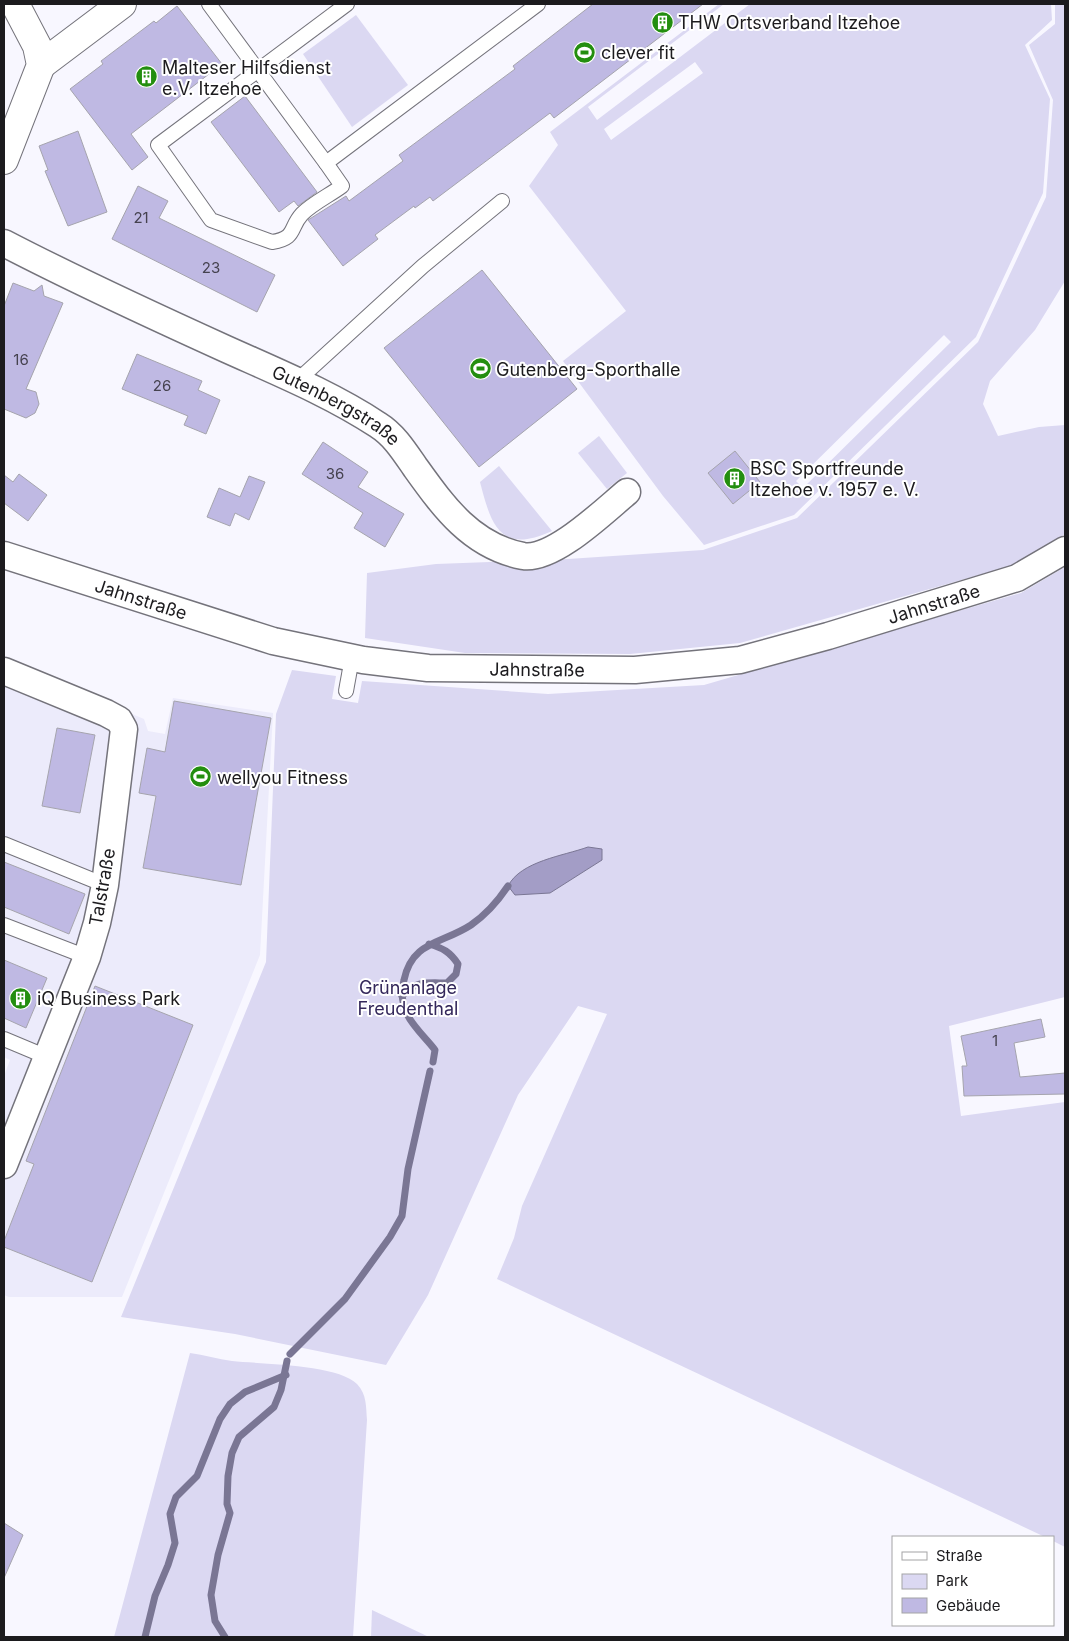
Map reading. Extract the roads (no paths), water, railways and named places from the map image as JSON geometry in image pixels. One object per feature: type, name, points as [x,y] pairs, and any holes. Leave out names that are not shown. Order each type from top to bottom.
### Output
[{"type":"main road","points":[[15,4],[37,46],[42,65]]},
{"type":"main road","points":[[4,160],[42,65],[122,4]]},
{"type":"street","name":"Gutenbergstraße","points":[[4,243],[78,281],[297,381],[379,426],[396,440],[453,518],[482,539],[521,555],[547,552],[627,492]]},
{"type":"street","name":"Jahnstraße","points":[[4,556],[273,641],[352,658],[428,668],[635,670],[740,660],[828,636],[1017,578],[1065,550]]},
{"type":"street","name":"Talstraße","points":[[4,671],[106,713],[119,720],[124,729],[105,886],[97,923],[86,957],[4,1165]]},
{"type":"lane","points":[[210,4],[258,70],[326,163],[342,186],[302,214],[291,236],[282,241],[272,242],[211,220],[158,145],[258,70],[348,4]]},
{"type":"lane","points":[[326,163],[538,4]]},
{"type":"lane","points":[[297,381],[423,266],[502,201]]},
{"type":"lane","points":[[346,691],[352,658]]},
{"type":"lane","points":[[4,844],[105,886]]},
{"type":"lane","points":[[4,925],[86,957]]},
{"type":"lane","points":[[4,1039],[47,1057]]},
{"type":"waterway","points":[[433,1062],[435,1050],[413,1024],[404,1006],[402,988],[408,967],[421,950],[477,921],[492,907],[508,886]]},
{"type":"waterway","points":[[402,996],[417,985],[447,983],[456,974],[458,964],[452,956],[442,949],[429,944]]},
{"type":"waterway","points":[[290,1354],[345,1299],[390,1237],[402,1216],[408,1169],[430,1071]]},
{"type":"waterway","points":[[225,1637],[215,1621],[211,1595],[218,1555],[230,1513],[227,1504],[228,1476],[232,1453],[239,1437],[274,1407],[281,1390],[287,1361]]},
{"type":"waterway","points":[[145,1637],[155,1596],[175,1543],[170,1514],[176,1497],[197,1476],[220,1419],[230,1404],[245,1392],[286,1375]]},
{"type":"place","name":"THW Ortsverband Itzehoe","points":[[662,22]]},
{"type":"place","name":"clever fit","points":[[585,52]]},
{"type":"place","name":"Malteser Hilfsdienst e.V. Itzehoe","points":[[146,77]]},
{"type":"place","name":"Gutenberg-Sporthalle","points":[[480,369]]},
{"type":"place","name":"BSC Sportfreunde Itzehoe v. 1957 e. V.","points":[[734,478]]},
{"type":"place","name":"wellyou Fitness","points":[[201,777]]},
{"type":"place","name":"iQ Business Park","points":[[21,998]]},
{"type":"park label","name":"Grünanlage Freudenthal","points":[[408,998]]}]
